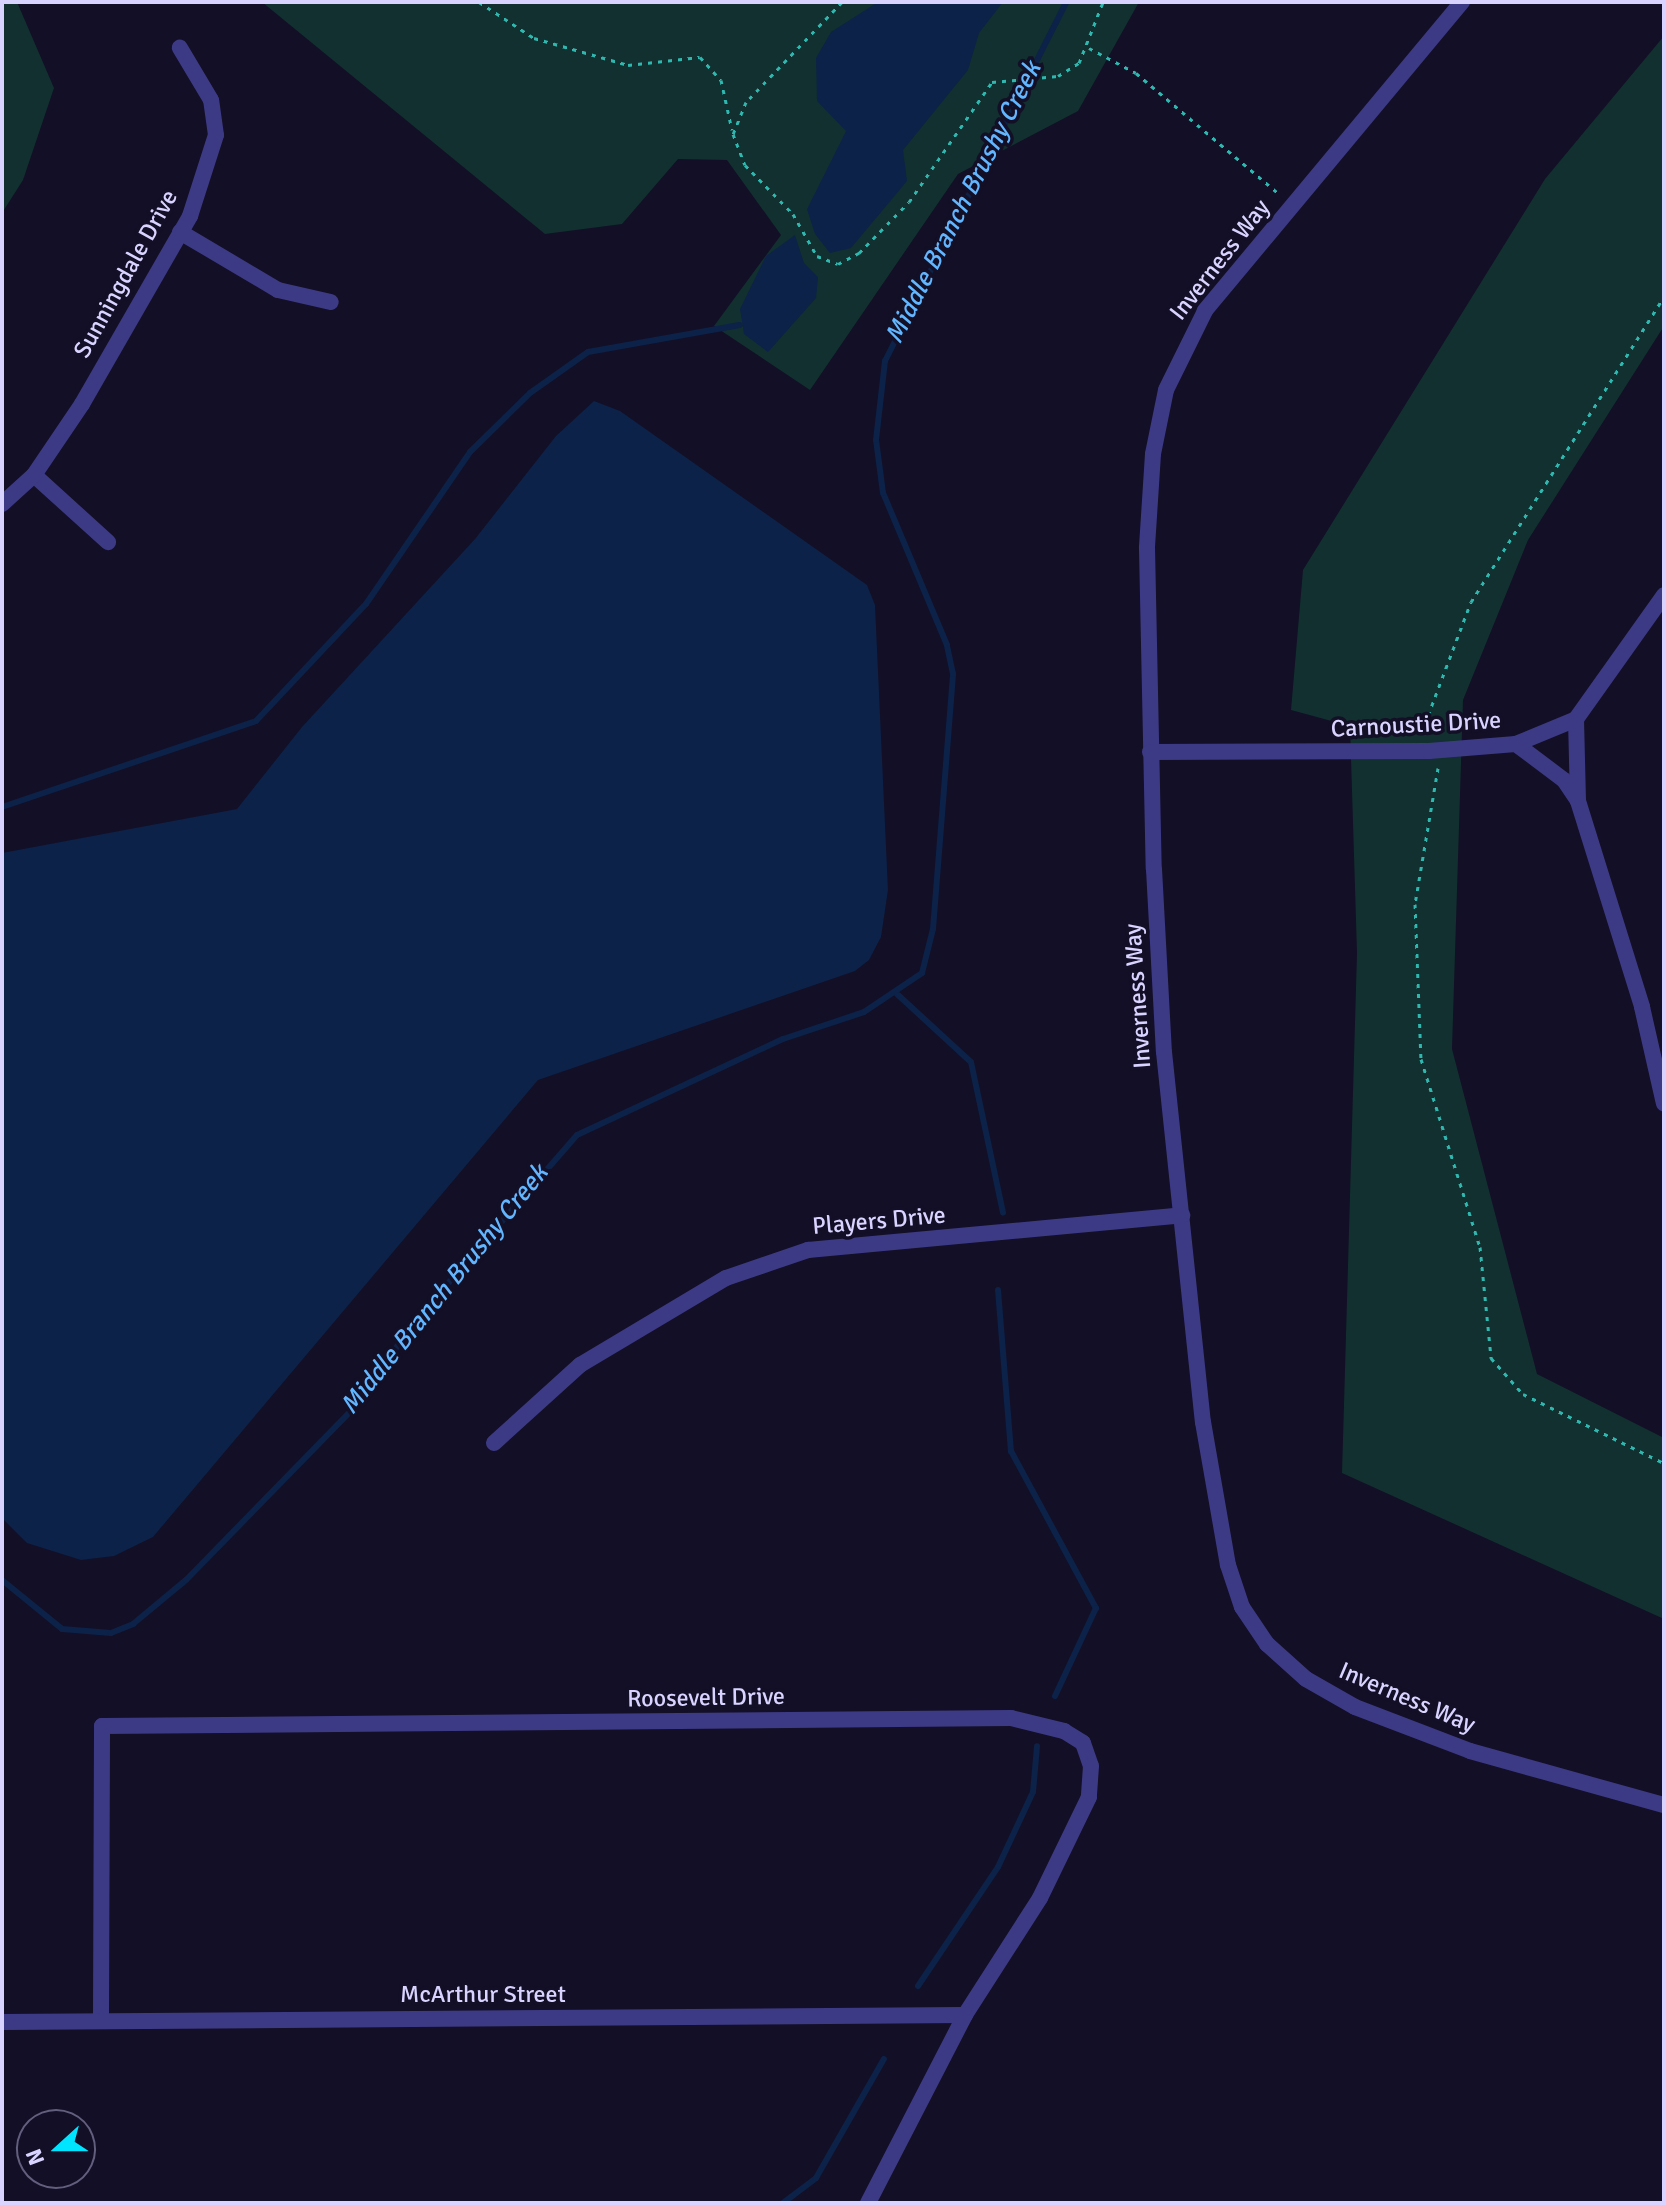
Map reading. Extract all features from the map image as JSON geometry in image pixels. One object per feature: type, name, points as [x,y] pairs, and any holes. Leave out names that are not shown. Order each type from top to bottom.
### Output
[{"type":"street","name":"Inverness Way","points":[[1462,2],[1205,311],[1166,390],[1153,454],[1147,548],[1150,752],[1164,1052],[1203,1422],[1228,1565],[1242,1607],[1267,1644],[1306,1679],[1355,1707],[1470,1751],[1664,1805]]},
{"type":"street","name":"Sunningdale Drive","points":[[2,504],[34,475],[180,232],[216,135],[211,100],[180,48]]},
{"type":"street","points":[[180,232],[278,290],[331,302]]},
{"type":"street","points":[[34,475],[108,542]]},
{"type":"street","points":[[1664,595],[1576,719],[1578,801],[1642,1007],[1664,1104]]},
{"type":"street","name":"Carnoustie Drive","points":[[1150,752],[1429,751],[1516,744],[1576,719]]},
{"type":"street","points":[[1516,744],[1564,780],[1578,801]]},
{"type":"street","name":"Players Drive","points":[[494,1443],[580,1365],[726,1278],[808,1250],[1182,1215]]},
{"type":"street","name":"Roosevelt Drive","points":[[101,2020],[102,1726],[1011,1718],[1064,1731],[1087,1754],[1089,1797],[1040,1898],[965,2015],[868,2203]]},
{"type":"street","name":"McArthur Street","points":[[2,2022],[965,2015]]},
{"type":"path","points":[[479,2],[514,29],[591,56],[628,65],[700,57],[721,80],[735,149],[793,214],[817,256],[838,264],[859,253],[909,202],[992,82],[1058,76],[1089,48],[1103,2]]},
{"type":"path","points":[[733,134],[746,102],[842,2]]},
{"type":"path","points":[[1089,48],[1136,73],[1292,206]]},
{"type":"path","points":[[1664,297],[1460,623],[1447,678],[1420,727],[1439,772],[1415,904],[1421,1059],[1480,1247],[1491,1358],[1523,1394],[1664,1463]]},
{"type":"green space","points":[[2,2],[17,2],[54,88],[23,180],[2,213]]},
{"type":"green space","points":[[262,2],[1139,2],[1078,111],[958,174],[810,390],[714,326],[781,235],[727,160],[678,159],[622,224],[545,234]]},
{"type":"green space","points":[[1664,36],[1664,326],[1528,540],[1463,700],[1452,1049],[1537,1374],[1664,1438],[1664,1619],[1342,1473],[1357,953],[1350,726],[1291,710],[1303,570],[1545,179]]},
{"type":"water","points":[[878,2],[1003,2],[979,33],[968,70],[903,150],[907,181],[851,248],[830,253],[815,234],[807,209],[846,131],[817,101],[816,58],[831,32]]},
{"type":"water","points":[[795,235],[804,263],[818,277],[816,298],[768,352],[744,334],[740,309],[766,256]]},
{"type":"water","points":[[594,401],[620,411],[867,585],[875,605],[888,890],[881,937],[869,960],[855,971],[538,1080],[153,1537],[114,1556],[81,1560],[27,1543],[2,1518],[2,853],[237,809],[302,727],[475,539],[556,436]]},
{"type":"waterway","name":"Middle Branch Brushy Creek","points":[[2,1580],[62,1629],[111,1633],[133,1624],[186,1580],[357,1405],[411,1326],[577,1135],[783,1039],[864,1012],[922,973],[933,929],[953,674],[947,645],[883,493],[876,440],[885,361],[1066,2]]},
{"type":"waterway","points":[[2,807],[256,721],[366,604],[470,452],[530,393],[588,352],[740,325]]},
{"type":"waterway","points":[[897,994],[971,1062],[1003,1213]]},
{"type":"waterway","points":[[998,1290],[1011,1451],[1096,1608],[1055,1696]]},
{"type":"waterway","points":[[918,1986],[998,1867],[1033,1792],[1037,1746]]},
{"type":"waterway","points":[[783,2203],[816,2178],[884,2059]]}]
